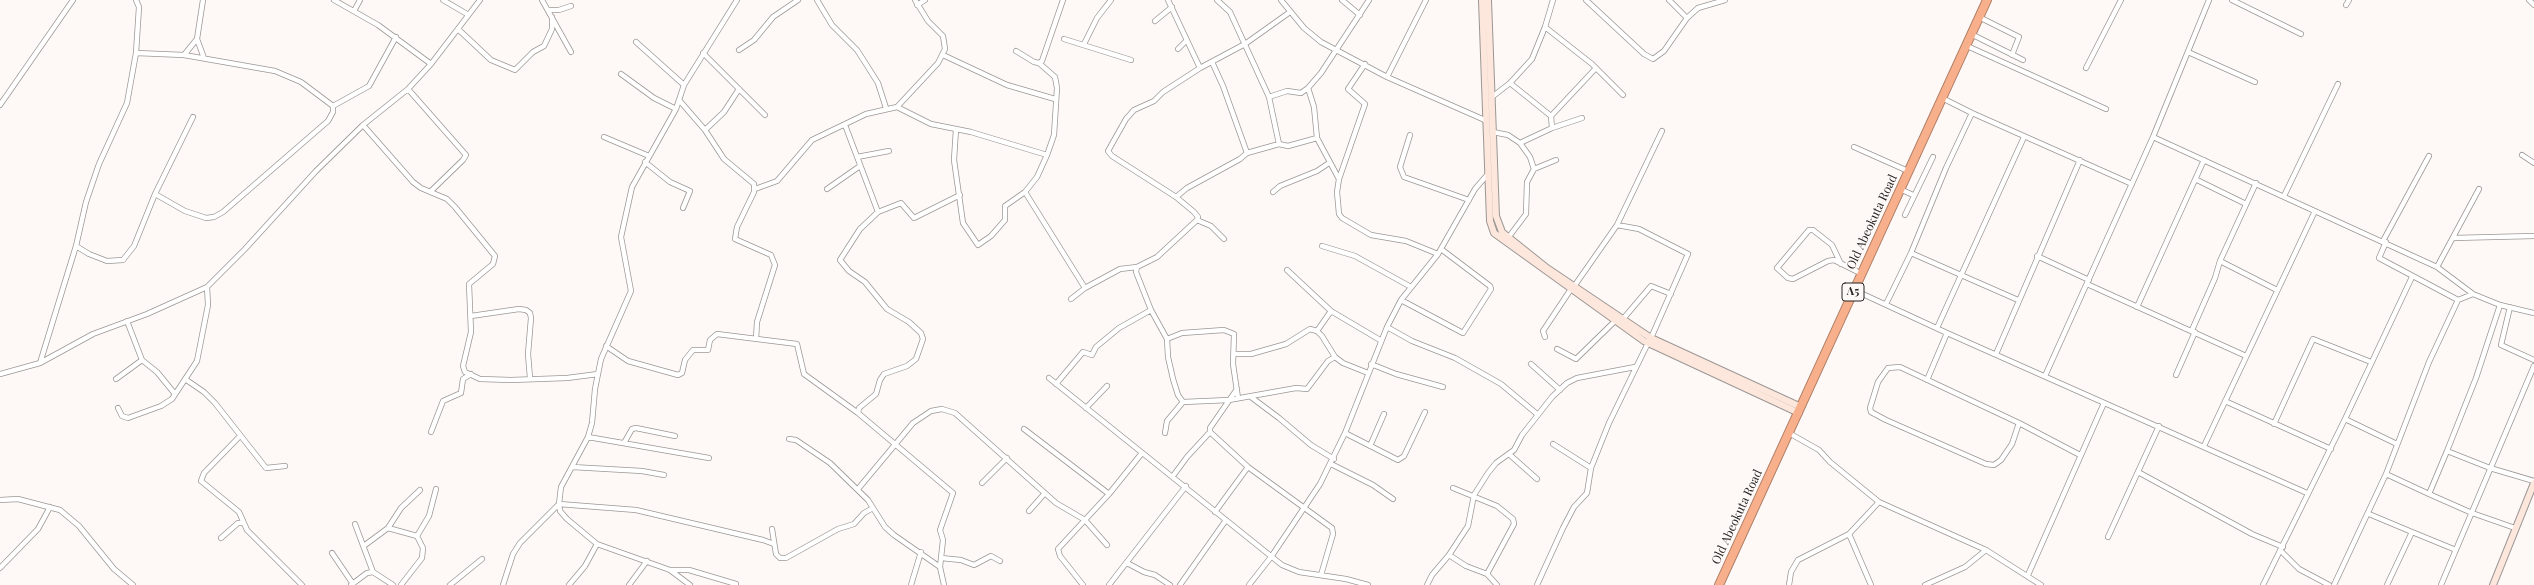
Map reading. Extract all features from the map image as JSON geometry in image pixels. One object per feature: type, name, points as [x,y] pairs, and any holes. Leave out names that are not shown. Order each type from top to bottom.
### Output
[{"type":"highway","name":"Old Abeokuta Road","points":[[1719,585],[1862,274],[1965,45],[1987,0]]},
{"type":"street","points":[[0,104],[73,0]]},
{"type":"street","points":[[40,363],[76,246],[86,202],[99,164],[127,102],[136,52],[139,7],[136,0]]},
{"type":"street","points":[[203,0],[197,39],[204,58]]},
{"type":"street","points":[[334,0],[396,37],[432,64]]},
{"type":"street","points":[[354,11],[360,0]]},
{"type":"street","points":[[443,0],[467,14]]},
{"type":"street","points":[[0,374],[40,363],[93,334],[207,287],[245,249],[316,171],[363,126],[408,89],[432,64],[458,30],[467,14],[480,0]]},
{"type":"street","points":[[542,0],[571,52]]},
{"type":"street","points":[[690,585],[670,570],[597,544],[560,512],[559,504],[561,487],[588,437],[592,423],[598,374],[606,346],[631,291],[621,237],[632,187],[676,109],[684,85],[737,0]]},
{"type":"street","points":[[739,50],[754,40],[773,17],[798,0]]},
{"type":"street","points":[[817,0],[832,25],[857,50],[866,64],[878,83],[886,108]]},
{"type":"street","points":[[897,107],[943,55],[943,36],[928,22],[915,0]]},
{"type":"street","points":[[918,5],[925,0]]},
{"type":"street","points":[[1039,63],[1044,56],[1063,0]]},
{"type":"street","points":[[1084,44],[1097,18],[1110,0]]},
{"type":"street","points":[[1168,0],[1200,68]]},
{"type":"street","points":[[1217,0],[1230,12],[1270,97],[1279,144]]},
{"type":"street","points":[[1342,0],[1360,15]]},
{"type":"street","points":[[1270,97],[1287,91],[1301,93],[1308,88],[1321,73],[1335,49],[1369,0]]},
{"type":"street","points":[[1387,77],[1426,0]]},
{"type":"street","points":[[1482,0],[1490,221],[1494,233],[1623,319],[1649,340]]},
{"type":"street","points":[[1488,0],[1497,223],[1508,238],[1615,321],[1649,340],[1800,410]]},
{"type":"street","points":[[1492,97],[1510,84],[1532,59],[1545,27],[1553,0]]},
{"type":"street","points":[[1586,0],[1644,54],[1653,60],[1675,37],[1687,18],[1704,4],[1725,0]]},
{"type":"street","points":[[1669,0],[1687,18]]},
{"type":"street","points":[[2086,68],[2121,0]]},
{"type":"street","points":[[2045,376],[2153,137],[2209,0]]},
{"type":"street","points":[[2232,0],[2301,34]]},
{"type":"street","points":[[2346,5],[2349,0]]},
{"type":"street","points":[[2529,0],[2534,5]]},
{"type":"street","points":[[1283,1],[1290,12],[1311,35],[1387,77],[1487,121]]},
{"type":"street","points":[[548,10],[559,10],[571,6]]},
{"type":"street","points":[[1155,21],[1172,7]]},
{"type":"street","points":[[1197,220],[1198,217],[1194,212],[1176,197],[1112,156],[1108,151],[1126,119],[1134,110],[1154,101],[1163,92],[1200,68],[1245,44],[1290,12]]},
{"type":"street","points":[[458,30],[491,60],[515,70],[533,52],[544,46],[552,29],[552,17]]},
{"type":"street","points":[[1978,17],[2019,37],[2012,55]]},
{"type":"street","points":[[1545,27],[1596,68],[1623,95]]},
{"type":"street","points":[[1971,34],[2023,60]]},
{"type":"street","points":[[333,106],[369,86],[396,37]]},
{"type":"street","points":[[184,55],[197,39]]},
{"type":"street","points":[[1064,39],[1084,44],[1131,60]]},
{"type":"street","points":[[1178,48],[1186,41]]},
{"type":"street","points":[[636,42],[684,85]]},
{"type":"street","points":[[1965,45],[2106,109]]},
{"type":"street","points":[[956,129],[954,160],[963,222],[975,244],[978,245],[991,236],[1005,220],[1005,206],[1024,192],[1037,177],[1048,155],[1054,135],[1057,112],[1055,99],[1057,88],[1055,77],[1039,63],[1016,51]]},
{"type":"street","points":[[136,52],[184,55],[276,71],[301,82],[333,106]]},
{"type":"street","points":[[2188,52],[2255,82]]},
{"type":"street","points":[[703,53],[765,115]]},
{"type":"street","points":[[943,55],[1007,85],[1055,99]]},
{"type":"street","points":[[1212,62],[1223,86],[1247,153]]},
{"type":"street","points":[[1365,64],[1348,89],[1365,104],[1338,179],[1337,192],[1339,214],[1342,218],[1372,235],[1406,241],[1438,254]]},
{"type":"street","points":[[1551,116],[1596,68]]},
{"type":"street","points":[[620,74],[654,98],[676,109]]},
{"type":"street","points":[[1510,84],[1551,116],[1552,128]]},
{"type":"street","points":[[2284,196],[2338,84]]},
{"type":"street","points":[[1308,88],[1314,107],[1317,138],[1338,179]]},
{"type":"street","points":[[408,89],[466,155],[463,160],[430,192]]},
{"type":"street","points":[[705,130],[724,112],[739,89]]},
{"type":"street","points":[[1942,98],[2024,137],[2080,160],[2132,184]]},
{"type":"street","points":[[679,100],[705,130],[716,150],[729,164],[754,184],[755,189],[735,236],[739,243],[771,255],[775,260],[775,265],[757,322],[756,339]]},
{"type":"street","points":[[155,194],[186,211],[206,218],[223,212],[328,120],[333,112],[333,106]]},
{"type":"street","points":[[755,189],[777,181],[812,140],[845,126],[866,114],[886,108],[897,107],[931,124],[956,129],[1048,155]]},
{"type":"street","points":[[1886,304],[1911,253],[1946,168],[1972,113]]},
{"type":"street","points":[[685,116],[693,116]]},
{"type":"street","points":[[76,246],[89,254],[107,261],[123,260],[134,246],[155,194],[194,117]]},
{"type":"street","points":[[1520,143],[1552,128],[1582,118]]},
{"type":"street","points":[[363,126],[413,182],[421,188],[447,199],[495,256],[493,264],[469,284],[471,316],[470,341],[463,366],[466,372],[480,379],[567,378],[598,374]]},
{"type":"street","points":[[845,126],[878,212]]},
{"type":"street","points":[[1545,337],[1543,331],[1617,225],[1662,131]]},
{"type":"street","points":[[1493,132],[1508,135],[1520,143],[1530,157],[1534,169]]},
{"type":"street","points":[[1410,136],[1400,167],[1404,177],[1469,200]]},
{"type":"street","points":[[604,137],[649,156]]},
{"type":"street","points":[[1938,328],[2024,137]]},
{"type":"street","points":[[2153,137],[2437,267],[2473,294],[2500,305],[2534,313]]},
{"type":"street","points":[[1176,197],[1187,188],[1240,159],[1247,153],[1279,144],[1284,146],[1317,138]]},
{"type":"street","points":[[1854,147],[1908,171]]},
{"type":"street","points":[[857,157],[889,151]]},
{"type":"street","points":[[2522,155],[2534,163]]},
{"type":"street","points":[[2429,156],[2384,242],[2379,258],[2412,277],[2458,300]]},
{"type":"street","points":[[1905,215],[1913,195],[1933,157]]},
{"type":"street","points":[[1508,238],[1526,214],[1527,182],[1534,169],[1556,160]]},
{"type":"street","points":[[1996,354],[2037,256],[2080,160]]},
{"type":"street","points":[[2137,307],[2197,180],[2204,160]]},
{"type":"street","points":[[645,162],[670,182],[690,191],[684,208]]},
{"type":"street","points":[[1273,192],[1280,186],[1317,171],[1329,163]]},
{"type":"street","points":[[826,189],[860,166]]},
{"type":"street","points":[[1249,585],[1271,557],[1305,508],[1334,459],[1346,433],[1380,340],[1401,300],[1438,254],[1469,200],[1488,174]]},
{"type":"street","points":[[2197,180],[2246,204]]},
{"type":"street","points":[[2176,375],[2215,278],[2220,261],[2256,183]]},
{"type":"street","points":[[1900,189],[1913,195]]},
{"type":"street","points":[[2437,267],[2479,189]]},
{"type":"street","points":[[1024,192],[1085,288]]},
{"type":"street","points":[[858,413],[859,408],[876,394],[880,380],[884,374],[907,366],[916,359],[923,339],[921,333],[909,322],[887,309],[867,285],[849,271],[840,260],[860,229],[878,212],[901,203],[914,218],[960,195]]},
{"type":"street","points":[[2204,446],[2315,210]]},
{"type":"street","points":[[1197,220],[1210,226],[1224,239]]},
{"type":"street","points":[[1071,299],[1085,288],[1120,269],[1137,267],[1157,257],[1197,220]]},
{"type":"street","points":[[1537,585],[1571,514],[1587,493],[1591,468],[1611,417],[1689,256],[1687,252],[1639,229],[1617,225]]},
{"type":"street","points":[[1841,264],[1832,245],[1813,230],[1809,230],[1777,268],[1788,278],[1793,279],[1828,261],[1834,260],[1841,264],[1862,274]]},
{"type":"street","points":[[2453,238],[2534,236]]},
{"type":"street","points":[[1322,246],[1354,256],[1411,287]]},
{"type":"street","points":[[1401,300],[1463,333],[1491,289],[1490,286],[1441,249]]},
{"type":"street","points":[[1911,253],[1962,274],[2018,300]]},
{"type":"street","points":[[2037,256],[2137,307],[2246,356]]},
{"type":"street","points":[[2220,261],[2277,290]]},
{"type":"street","points":[[1137,267],[1136,272],[1151,310],[1167,339],[1168,357],[1173,379],[1183,402]]},
{"type":"street","points":[[1287,270],[1331,311],[1380,340]]},
{"type":"street","points":[[2263,585],[2282,549],[2307,493],[2332,449],[2371,362],[2412,277]]},
{"type":"street","points":[[1623,319],[1651,286],[1671,294]]},
{"type":"street","points":[[118,408],[122,416],[128,418],[161,406],[175,394],[197,361],[208,305],[207,287]]},
{"type":"street","points":[[1854,290],[1947,333],[2307,493]]},
{"type":"street","points":[[2334,585],[2369,514],[2430,362],[2458,300],[2473,294]]},
{"type":"street","points":[[2429,494],[2448,451],[2476,378],[2500,305]]},
{"type":"street","points":[[2510,307],[2501,345],[2534,360]]},
{"type":"street","points":[[471,316],[519,309],[526,310],[530,313],[532,318],[528,354],[530,378]]},
{"type":"street","points":[[1056,384],[1083,352],[1092,355],[1096,347],[1119,328],[1151,310]]},
{"type":"street","points":[[1317,331],[1331,311]]},
{"type":"street","points":[[127,321],[142,360],[157,372],[175,394]]},
{"type":"street","points":[[1557,349],[1576,359],[1615,321]]},
{"type":"street","points":[[1387,327],[1455,358],[1501,384],[1537,414]]},
{"type":"street","points":[[1235,354],[1251,354],[1286,344],[1310,329],[1317,331],[1335,356],[1355,369],[1368,374]]},
{"type":"street","points":[[1167,339],[1182,333],[1231,331],[1234,334],[1235,354],[1233,364],[1238,398]]},
{"type":"street","points":[[1927,380],[1947,333]]},
{"type":"street","points":[[606,346],[628,360],[678,375],[682,373],[685,360],[693,350],[708,350],[710,340],[717,334],[797,344],[804,374],[858,413],[954,495],[940,530],[943,540],[940,567],[944,585]]},
{"type":"street","points":[[2274,424],[2313,339],[2371,362]]},
{"type":"street","points":[[1165,434],[1167,421],[1183,402],[1229,400],[1296,388],[1307,389],[1328,361],[1335,356]]},
{"type":"street","points":[[116,379],[142,360]]},
{"type":"street","points":[[1371,364],[1396,374],[1443,387]]},
{"type":"street","points":[[1531,364],[1560,390]]},
{"type":"street","points":[[1427,585],[1435,570],[1449,555],[1468,526],[1474,495],[1496,463],[1510,455],[1537,414],[1560,390],[1577,378],[1635,366]]},
{"type":"street","points":[[2019,423],[2012,444],[2002,460],[1994,465],[1986,464],[1872,412],[1870,408],[1878,382],[1891,366],[1900,367],[2019,423],[2080,455]]},
{"type":"street","points":[[2441,585],[2534,366]]},
{"type":"street","points":[[430,432],[443,402],[461,393],[463,379],[471,374]]},
{"type":"street","points":[[1049,378],[1142,453],[1186,486],[1215,512],[1271,557],[1299,572],[1368,585]]},
{"type":"street","points":[[185,379],[204,392],[215,403],[266,468],[285,466]]},
{"type":"street","points":[[1086,408],[1107,386]]},
{"type":"street","points":[[1173,476],[1187,457],[1210,432],[1210,428],[1237,389]]},
{"type":"street","points":[[1251,397],[1311,445],[1334,459]]},
{"type":"street","points":[[2225,401],[2332,449]]},
{"type":"street","points":[[2028,575],[2104,403]]},
{"type":"street","points":[[858,489],[913,423],[932,411],[942,409],[955,413],[1056,503],[1085,520],[1106,545]]},
{"type":"street","points":[[1346,433],[1398,460],[1404,456],[1425,412]]},
{"type":"street","points":[[1370,446],[1384,414]]},
{"type":"street","points":[[2346,419],[2397,444]]},
{"type":"street","points":[[2108,537],[2159,426]]},
{"type":"street","points":[[624,443],[632,429],[636,428],[675,436]]},
{"type":"street","points":[[1024,429],[1109,494]]},
{"type":"street","points":[[1210,432],[1248,467],[1334,531],[1321,575]]},
{"type":"street","points":[[1789,433],[1820,450],[1830,462],[1879,502],[1986,550],[2028,575],[2040,585]]},
{"type":"street","points":[[240,436],[204,473],[201,481],[239,512],[243,523],[256,540],[302,585]]},
{"type":"street","points":[[588,437],[708,458]]},
{"type":"street","points":[[789,439],[796,440],[830,463],[858,489],[894,536],[921,552],[940,567]]},
{"type":"street","points":[[1553,444],[1591,468]]},
{"type":"street","points":[[2448,451],[2490,468],[2534,482],[2493,585]]},
{"type":"street","points":[[1083,585],[1058,552],[1062,544],[1109,494],[1142,453]]},
{"type":"street","points":[[1510,455],[1537,479]]},
{"type":"street","points":[[982,483],[1007,458]]},
{"type":"street","points":[[1331,464],[1373,485],[1392,499]]},
{"type":"street","points":[[572,467],[642,471],[664,475]]},
{"type":"street","points":[[1215,512],[1248,467]]},
{"type":"street","points":[[2138,472],[2282,549],[2299,569],[2329,585]]},
{"type":"street","points":[[2386,474],[2472,513],[2515,528]]},
{"type":"street","points":[[1109,585],[1186,486]]},
{"type":"street","points":[[1453,488],[1474,495],[1497,506],[1514,522],[1487,574]]},
{"type":"street","points":[[417,536],[429,516],[436,489]]},
{"type":"street","points":[[365,545],[388,528],[401,508],[420,490]]},
{"type":"street","points":[[1029,511],[1045,493]]},
{"type":"street","points":[[0,500],[18,499],[60,510],[70,517],[105,558],[133,585]]},
{"type":"street","points":[[1789,585],[1791,572],[1798,560],[1849,534],[1879,502]]},
{"type":"street","points":[[559,504],[636,510],[774,544]]},
{"type":"street","points":[[504,585],[505,573],[516,549],[559,504]]},
{"type":"street","points":[[1,566],[38,529],[50,507]]},
{"type":"street","points":[[772,530],[774,544],[780,558],[786,558],[838,529],[854,524],[864,514],[873,508]]},
{"type":"street","points":[[2369,514],[2456,550]]},
{"type":"street","points":[[1180,585],[1226,520]]},
{"type":"street","points":[[221,538],[238,523],[243,523]]},
{"type":"street","points":[[355,524],[365,545],[373,572],[393,585]]},
{"type":"street","points":[[388,528],[417,536],[423,548],[422,558],[401,585]]},
{"type":"street","points":[[2387,585],[2412,532]]},
{"type":"street","points":[[1849,534],[1871,585]]},
{"type":"street","points":[[568,585],[585,566],[597,544]]},
{"type":"street","points":[[1925,585],[1966,567],[1986,550]]},
{"type":"street","points":[[911,585],[921,552]]},
{"type":"street","points":[[332,553],[352,584],[367,573],[373,572]]},
{"type":"street","points":[[1449,555],[1466,566],[1487,574],[1497,585]]},
{"type":"street","points":[[941,558],[961,560],[974,565],[991,556],[1000,561]]},
{"type":"street","points":[[450,585],[482,559]]},
{"type":"street","points":[[629,585],[647,561]]},
{"type":"street","points":[[1127,563],[1144,572],[1154,575],[1170,585]]},
{"type":"street","points":[[670,570],[690,570],[736,584]]}]
